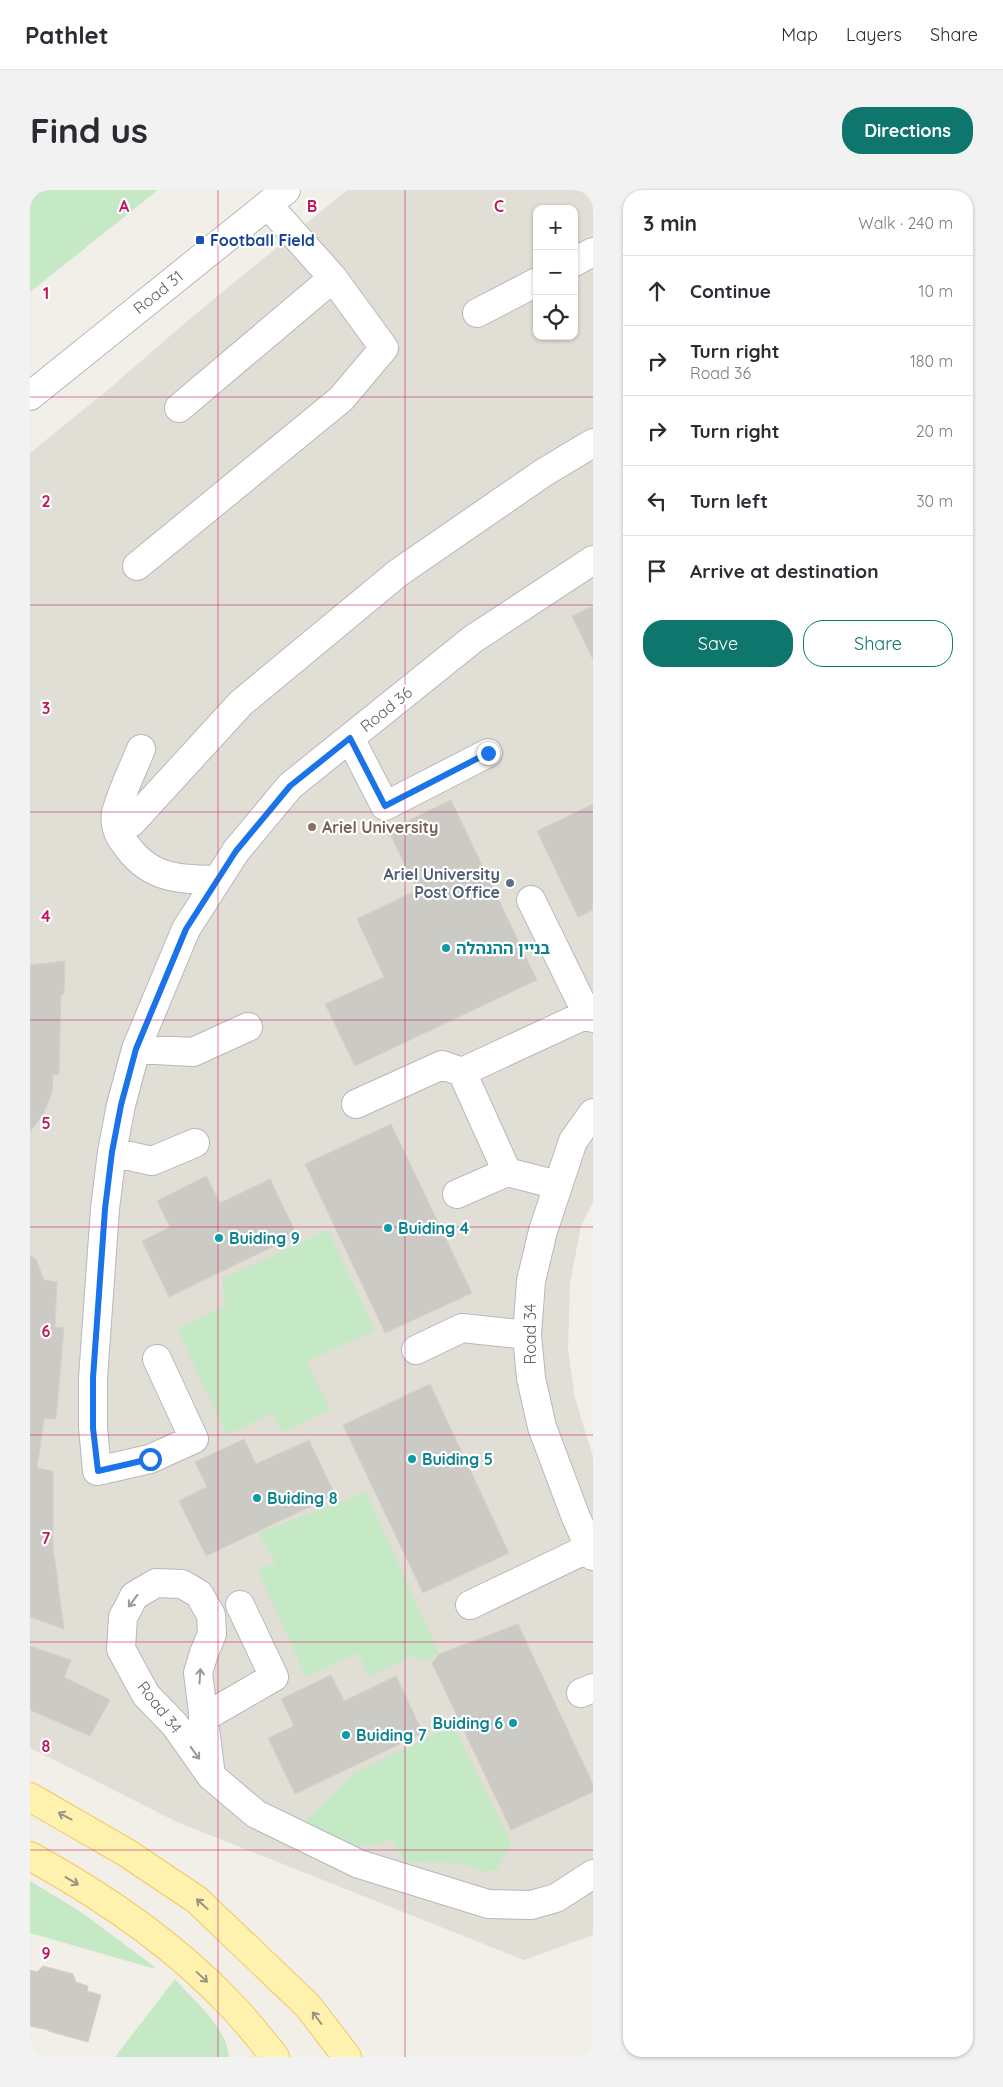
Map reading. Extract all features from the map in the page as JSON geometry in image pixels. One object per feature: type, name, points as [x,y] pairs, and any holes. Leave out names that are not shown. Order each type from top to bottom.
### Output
[{"type":"main road","points":[[30,1797],[127,1852],[197,1900],[308,2006],[347,2057]]},
{"type":"main road","points":[[30,1856],[134,1921],[192,1967],[229,2002],[266,2053]]},
{"type":"street","points":[[137,566],[341,399],[384,348],[277,197]]},
{"type":"street","name":"Road 31","points":[[30,396],[277,197]]},
{"type":"street","points":[[578,260],[593,252]]},
{"type":"street","points":[[179,408],[333,278]]},
{"type":"street","points":[[477,313],[533,284]]},
{"type":"street","points":[[132,822],[241,703],[391,579],[544,473],[593,443]]},
{"type":"street","name":"Road 36","points":[[157,1359],[194,1439],[150,1459],[98,1471],[93,1428],[93,1378],[105,1209],[112,1152],[121,1105],[136,1049],[186,929],[236,851],[290,786],[473,639],[593,560]]},
{"type":"street","points":[[350,738],[385,806],[488,753]]},
{"type":"street","points":[[141,749],[115,815],[116,828],[122,840],[134,856],[145,866],[161,875],[218,880]]},
{"type":"street","points":[[356,1104],[442,1065],[462,1072],[590,1016],[531,900]]},
{"type":"street","points":[[136,1049],[193,1052],[248,1027]]},
{"type":"street","points":[[462,1072],[507,1172]]},
{"type":"street","name":"Road 34","points":[[591,1552],[574,1515],[542,1427],[531,1378],[528,1335],[531,1281],[543,1231],[573,1141],[593,1113]]},
{"type":"street","points":[[112,1152],[152,1161],[195,1144]]},
{"type":"street","points":[[457,1194],[507,1172],[558,1184]]},
{"type":"street","points":[[416,1350],[462,1328],[528,1335]]},
{"type":"street","points":[[470,1605],[591,1552]]},
{"type":"street","name":"Road 34","points":[[211,1776],[198,1674],[212,1634],[211,1615],[199,1594],[182,1584],[156,1583],[134,1596],[123,1617],[121,1649],[146,1695],[175,1725],[211,1776],[256,1814],[359,1864],[488,1904],[531,1905],[556,1898],[593,1874]]},
{"type":"street","points":[[203,1718],[274,1677],[240,1604]]},
{"type":"shaded area","name":"Ariel University","points":[[347,190],[593,190],[593,1202],[581,1226],[570,1283],[568,1349],[575,1398],[593,1457],[593,1935],[524,1960],[177,1822],[30,1748],[30,453],[109,389],[186,322]]},
{"type":"green space","points":[[30,190],[158,190],[30,292]]},
{"type":"green space","points":[[328,1230],[375,1330],[307,1361],[330,1410],[282,1432],[272,1413],[227,1435],[177,1329],[226,1306],[222,1279]]},
{"type":"green space","points":[[366,1492],[439,1654],[421,1662],[414,1655],[369,1676],[358,1653],[306,1677],[258,1571],[276,1562],[258,1533]]},
{"type":"green space","points":[[453,1725],[511,1842],[497,1870],[480,1871],[461,1863],[406,1862],[392,1840],[358,1847],[305,1822],[353,1774]]},
{"type":"green space","points":[[30,1881],[81,1912],[155,1967],[152,1968],[30,1933]]},
{"type":"green space","points":[[175,1979],[216,2025],[227,2046],[229,2057],[115,2057]]},
{"type":"building","points":[[593,606],[593,660],[572,616]]},
{"type":"building","name":"בניין ההנהלה","points":[[451,800],[537,980],[355,1066],[325,1004],[384,977],[357,919],[417,890],[388,830]]},
{"type":"building","points":[[593,804],[593,910],[578,917],[537,831]]},
{"type":"building","points":[[65,961],[64,994],[61,994],[59,1075],[53,1075],[52,1093],[43,1115],[30,1132],[30,965]]},
{"type":"building","name":"Buiding 4","points":[[391,1124],[472,1293],[385,1333],[305,1164]]},
{"type":"building","name":"Buiding 9","points":[[206,1176],[220,1203],[270,1179],[297,1235],[169,1297],[142,1241],[170,1227],[157,1201]]},
{"type":"building","points":[[30,1255],[36,1259],[44,1280],[57,1282],[55,1327],[64,1328],[56,1419],[44,1419],[37,1468],[53,1471],[53,1547],[64,1629],[30,1617]]},
{"type":"building","name":"Buiding 5","points":[[430,1384],[509,1553],[423,1593],[343,1425]]},
{"type":"building","name":"Buiding 8","points":[[244,1439],[256,1464],[309,1440],[335,1495],[206,1556],[179,1501],[207,1487],[195,1462]]},
{"type":"building","name":"Buiding 6","points":[[518,1624],[593,1784],[593,1792],[511,1830],[432,1663],[439,1654]]},
{"type":"building","points":[[30,1646],[71,1660],[64,1677],[110,1700],[90,1736],[30,1710]]},
{"type":"building","name":"Buiding 7","points":[[331,1675],[344,1701],[396,1676],[423,1733],[295,1794],[268,1738],[294,1726],[281,1699]]},
{"type":"building","points":[[43,1966],[73,1974],[76,1982],[88,1986],[87,1991],[101,1995],[88,2042],[30,2026],[30,1970],[37,1972]]},
{"type":"place","name":"Football Field","points":[[200,240]]},
{"type":"place","name":"Ariel University","points":[[312,827]]},
{"type":"place","name":"Ariel University Post Office","points":[[510,883]]},
{"type":"place","name":"בניין ההנהלה","points":[[446,948]]},
{"type":"place","name":"Buiding 4","points":[[388,1228]]},
{"type":"place","name":"Buiding 9","points":[[219,1238]]},
{"type":"place","name":"Buiding 5","points":[[412,1459]]},
{"type":"place","name":"Buiding 8","points":[[257,1498]]},
{"type":"place","name":"Buiding 6","points":[[513,1723]]},
{"type":"place","name":"Buiding 7","points":[[346,1735]]},
{"type":"route","points":[[150,1459],[98,1471],[93,1428],[93,1378],[105,1209],[112,1152],[121,1105],[136,1049],[186,929],[236,851],[290,786],[350,738],[385,806],[488,753]]}]
